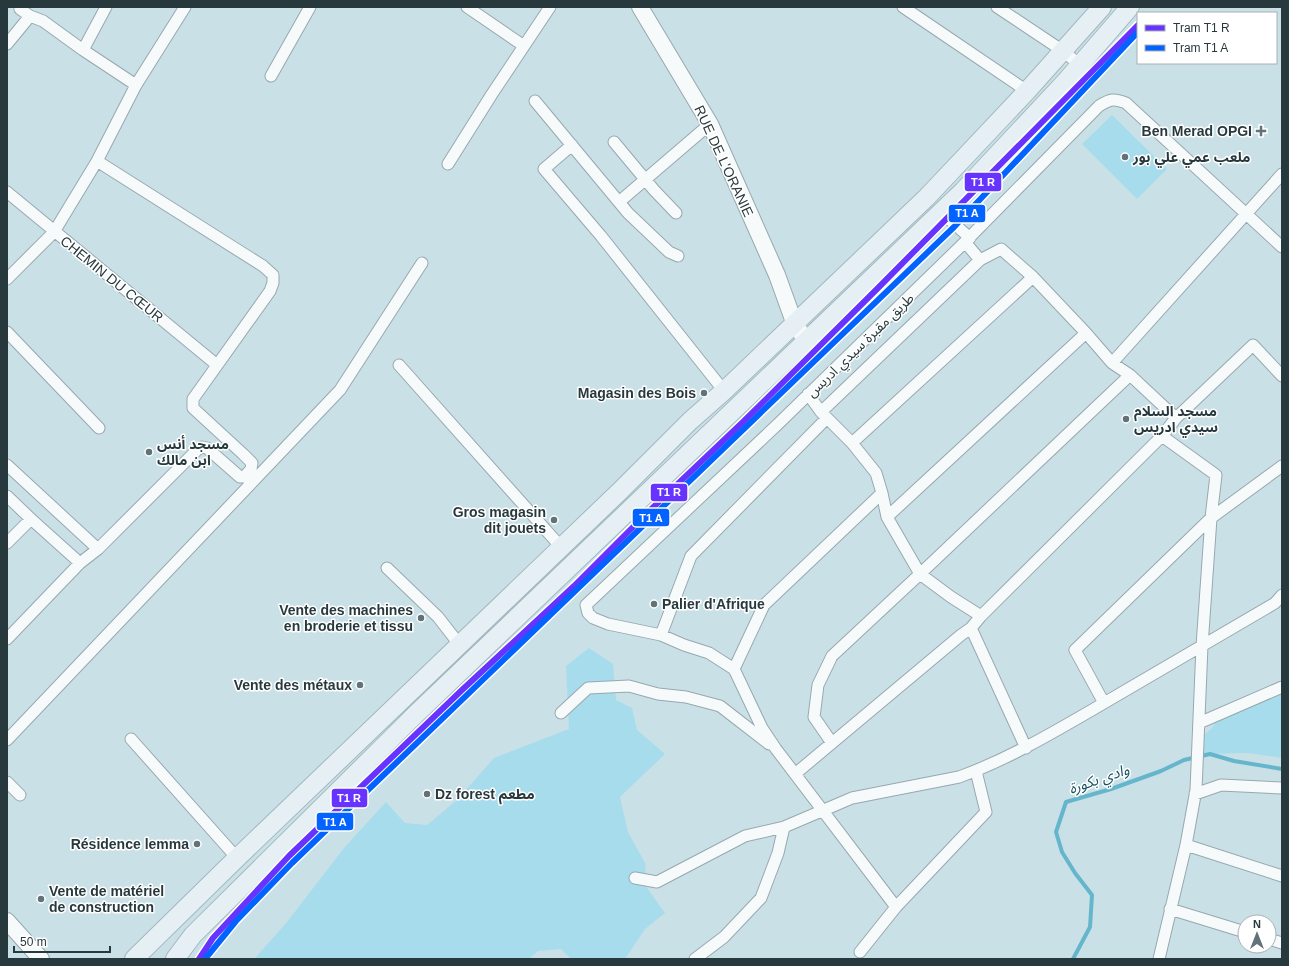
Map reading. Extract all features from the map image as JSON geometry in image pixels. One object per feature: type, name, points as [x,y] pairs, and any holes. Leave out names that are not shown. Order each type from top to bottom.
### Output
[{"type":"main road","points":[[175,959],[193,935],[417,713],[941,212],[1080,65],[1130,7]]},
{"type":"main road","points":[[134,959],[690,421],[724,391],[794,322],[927,196],[1027,91],[1063,51],[1098,8]]},
{"type":"street","points":[[21,7],[20,9],[30,16],[43,21],[83,50],[136,85]]},
{"type":"street","points":[[83,50],[106,7]]},
{"type":"street","points":[[7,279],[54,232],[97,161],[136,85],[185,7]]},
{"type":"street","points":[[271,76],[310,7]]},
{"type":"street","points":[[467,7],[524,46]]},
{"type":"street","points":[[448,164],[549,7]]},
{"type":"street","name":"RUE DE L'ORANIE","points":[[640,7],[710,124],[723,157],[777,275],[794,322],[806,341]]},
{"type":"street","points":[[903,7],[1027,91]]},
{"type":"street","points":[[997,7],[1063,51],[1080,65]]},
{"type":"street","points":[[7,44],[30,16]]},
{"type":"street","name":"طريق مقبرة سيدي ادريس","points":[[661,635],[608,624],[593,618],[588,613],[586,605],[808,394],[967,240],[1099,106],[1109,100],[1119,100],[1126,103],[1246,213]]},
{"type":"street","points":[[535,101],[628,213],[669,252],[678,256]]},
{"type":"street","points":[[619,202],[710,124]]},
{"type":"street","points":[[614,142],[676,213]]},
{"type":"street","points":[[572,145],[544,168],[602,236],[724,391]]},
{"type":"street","points":[[7,639],[80,563],[98,549],[198,450],[207,448],[240,477],[244,477],[251,469],[252,464],[193,408],[193,399],[270,291],[273,283],[273,275],[263,266],[97,161]]},
{"type":"street","points":[[1112,363],[1282,174]]},
{"type":"street","name":"CHEMIN DU CŒUR","points":[[7,192],[217,365]]},
{"type":"street","points":[[941,212],[967,240],[980,260]]},
{"type":"street","points":[[1246,213],[1282,247]]},
{"type":"street","points":[[896,907],[776,750],[762,728],[734,669],[709,653],[684,645],[661,635],[691,556],[824,415],[980,260],[1001,249],[1033,277],[1112,363],[1130,375],[1176,418]]},
{"type":"street","points":[[7,740],[340,390],[422,263]]},
{"type":"street","points":[[852,443],[1033,277]]},
{"type":"street","points":[[7,332],[99,428]]},
{"type":"street","points":[[887,517],[1086,333]]},
{"type":"street","points":[[795,774],[971,628],[981,616],[1162,436],[1176,418],[1253,345],[1282,376]]},
{"type":"street","points":[[398,365],[561,547]]},
{"type":"street","points":[[832,743],[814,717],[818,685],[832,656],[1130,375]]},
{"type":"street","points":[[808,394],[824,415],[852,443],[876,473],[887,517],[920,574],[951,597],[981,616]]},
{"type":"street","points":[[1159,959],[1186,844],[1196,792],[1202,646],[1211,518],[1216,475],[1162,436]]},
{"type":"street","points":[[7,465],[98,549]]},
{"type":"street","points":[[1104,703],[1075,650],[1211,518],[1282,466]]},
{"type":"street","points":[[734,669],[764,605],[882,493]]},
{"type":"street","points":[[7,496],[80,563]]},
{"type":"street","points":[[7,543],[31,519]]},
{"type":"street","points":[[387,568],[438,617],[459,644]]},
{"type":"street","points":[[635,878],[657,882],[745,836],[784,827],[852,798],[959,777],[976,771],[1026,748],[1202,646],[1275,602],[1282,595]]},
{"type":"street","points":[[971,628],[1026,748]]},
{"type":"street","points":[[561,712],[588,688],[629,686],[658,694],[686,697],[720,706],[776,750]]},
{"type":"street","points":[[1199,723],[1282,687]]},
{"type":"street","points":[[131,739],[237,858]]},
{"type":"street","points":[[860,952],[896,907],[986,812],[976,771]]},
{"type":"street","points":[[7,782],[20,795]]},
{"type":"street","points":[[1196,792],[1221,785],[1282,788]]},
{"type":"street","points":[[695,959],[724,937],[761,898],[778,853],[784,827]]},
{"type":"street","points":[[1186,844],[1282,876]]},
{"type":"street","points":[[1170,909],[1237,930]]},
{"type":"street","points":[[7,921],[41,959]]},
{"type":"shaded area","name":"ملعب عمي علي بور","points":[[1112,115],[1167,169],[1137,199],[1082,144]]},
{"type":"shaded area","points":[[589,648],[613,664],[616,700],[632,708],[637,730],[665,754],[620,797],[628,832],[645,863],[647,888],[665,913],[645,929],[625,959],[571,959],[561,949],[538,951],[529,959],[257,959],[256,957],[287,922],[344,848],[386,802],[405,823],[427,825],[457,800],[494,758],[569,729],[566,666]]},
{"type":"shaded area","points":[[1282,692],[1282,758],[1248,753],[1204,754],[1204,735],[1212,728],[1218,716]]},
{"type":"waterway","name":"وادي بكورة","points":[[1073,959],[1090,927],[1092,895],[1075,873],[1062,852],[1056,832],[1066,802],[1111,789],[1161,771],[1184,760],[1210,754],[1234,761],[1282,769]]},
{"type":"transit line","points":[[199,959],[213,938],[289,856],[462,690],[574,586],[646,514],[744,421],[1137,26]]},
{"type":"transit line","points":[[205,959],[236,921],[292,863],[954,227],[1137,33]]},
{"type":"place","name":"Ben Merad OPGI","points":[[1261,131]]},
{"type":"place","name":"ملعب عمي علي بور","points":[[1125,157]]},
{"type":"place","name":"Magasin des Bois","points":[[704,393]]},
{"type":"place","name":"مسجد السلام سيدي ادريس","points":[[1126,419]]},
{"type":"place","name":"مسجد أنس ابن مالك","points":[[149,452]]},
{"type":"place","name":"Gros magasin dit jouets","points":[[554,520]]},
{"type":"place","name":"Palier d'Afrique","points":[[654,604]]},
{"type":"place","name":"Vente des machines en broderie et tissu","points":[[421,618]]},
{"type":"place","name":"Vente des métaux","points":[[360,685]]},
{"type":"place","name":"Dz forest مطعم","points":[[427,794]]},
{"type":"place","name":"Résidence lemma","points":[[197,844]]},
{"type":"place","name":"Vente de matériel de construction","points":[[41,899]]}]
